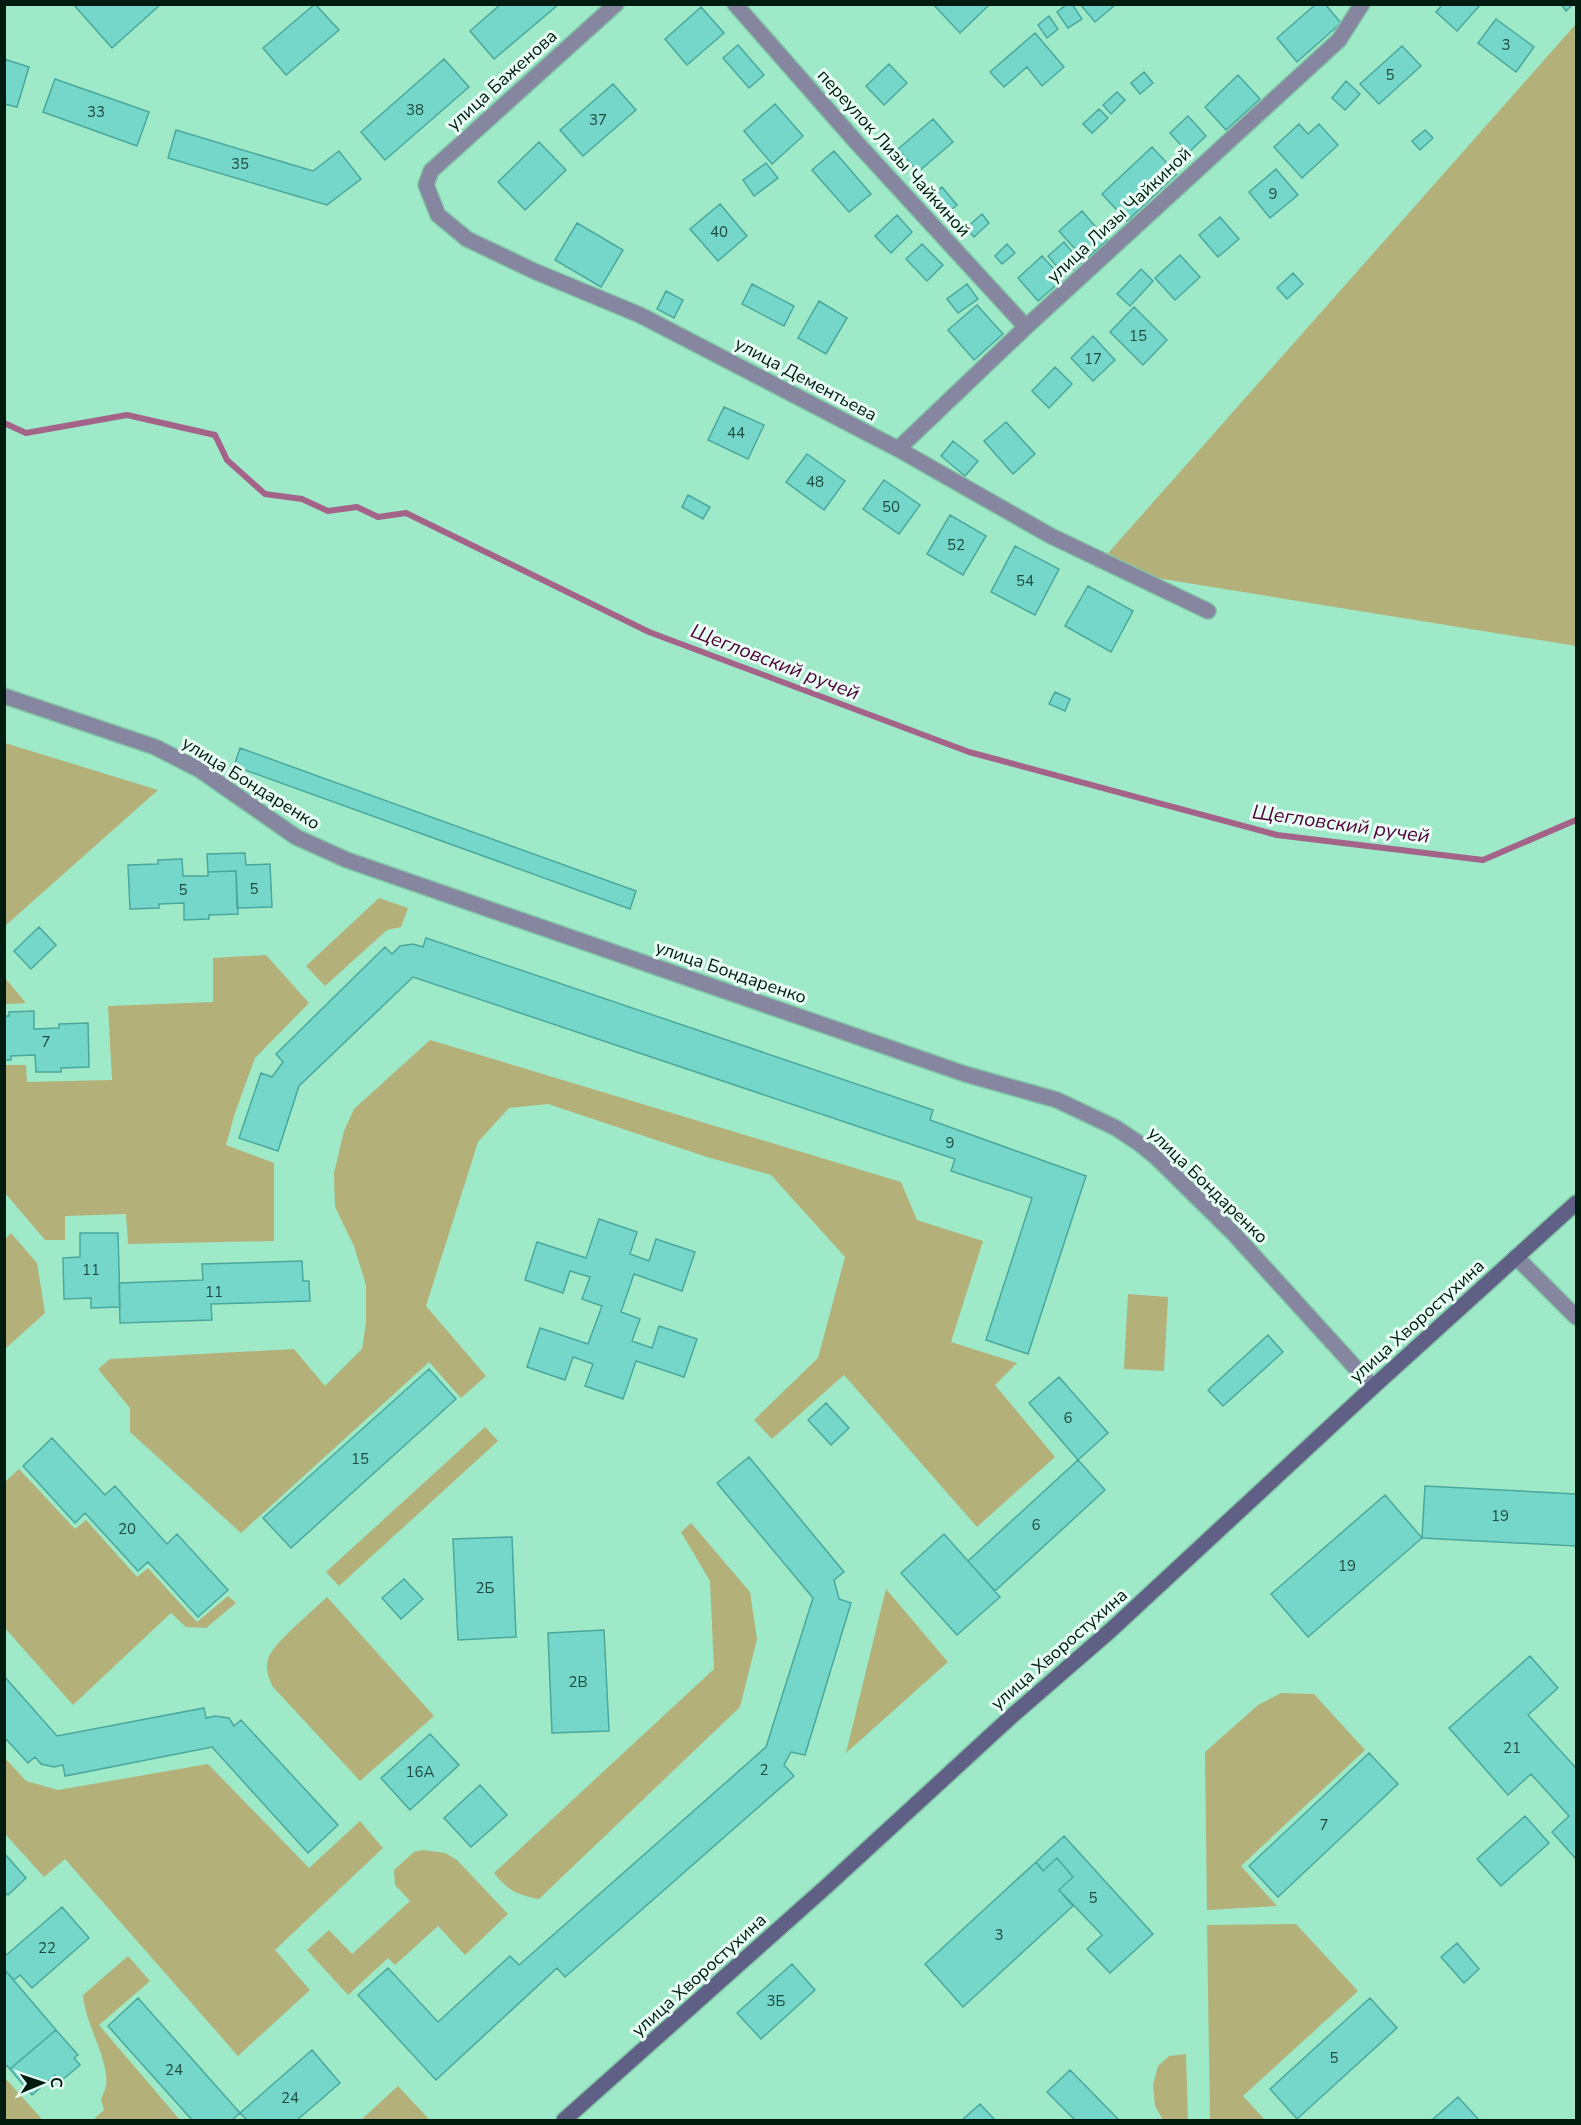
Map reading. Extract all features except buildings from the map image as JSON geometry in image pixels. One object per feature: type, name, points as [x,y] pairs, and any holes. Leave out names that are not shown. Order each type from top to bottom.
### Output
[{"type":"street","name":"улица Баженова","points":[[441,161],[616,4]]},
{"type":"street","name":"переулок Лизы Чайкиной","points":[[735,4],[857,143],[1026,327]]},
{"type":"street","name":"улица Лизы Чайкиной","points":[[898,449],[1026,327],[1339,40],[1362,4]]},
{"type":"street","name":"улица Дементьева","points":[[441,161],[432,171],[426,185],[438,215],[467,238],[534,271],[640,315],[898,449],[1051,536],[1208,611]]},
{"type":"street","name":"улица Бондаренко","points":[[4,696],[155,747],[200,770],[297,837],[347,860],[954,1070],[1057,1100],[1116,1128],[1157,1158],[1234,1234],[1373,1387]]},
{"type":"street","name":"улица Хворостухина","points":[[564,2121],[828,1885],[1013,1715],[1118,1624],[1373,1387],[1576,1203]]},
{"type":"street","points":[[1516,1257],[1576,1317]]},
{"type":"shaded area","points":[[1576,24],[1576,646],[1095,568]]},
{"type":"shaded area","points":[[4,743],[158,790],[5,926]]},
{"type":"shaded area","points":[[379,898],[408,908],[401,927],[387,930],[325,986],[306,966]]},
{"type":"shaded area","points":[[266,955],[309,1003],[255,1058],[226,1145],[274,1163],[274,1241],[128,1244],[126,1214],[65,1216],[65,1240],[45,1240],[5,1193],[5,1065],[26,1065],[27,1082],[112,1080],[108,1006],[213,1002],[213,958]]},
{"type":"shaded area","points":[[5,978],[26,1003],[5,1004]]},
{"type":"shaded area","points":[[430,1040],[901,1182],[917,1220],[983,1241],[951,1342],[1017,1363],[995,1385],[1055,1457],[977,1527],[844,1375],[772,1439],[754,1420],[818,1358],[845,1257],[771,1175],[707,1157],[548,1104],[509,1108],[478,1142],[426,1306],[486,1376],[461,1398],[429,1362],[241,1533],[130,1432],[130,1408],[98,1369],[110,1359],[294,1349],[325,1386],[362,1349],[366,1322],[366,1285],[354,1246],[335,1207],[334,1173],[344,1131],[354,1109]]},
{"type":"shaded area","points":[[11,1233],[37,1263],[45,1313],[5,1349],[5,1239]]},
{"type":"shaded area","points":[[1128,1294],[1168,1297],[1164,1371],[1124,1369]]},
{"type":"shaded area","points":[[485,1427],[498,1441],[339,1586],[326,1572]]},
{"type":"shaded area","points":[[19,1469],[75,1529],[86,1520],[137,1577],[148,1568],[197,1622],[228,1596],[236,1603],[206,1628],[186,1627],[171,1613],[73,1705],[5,1628],[5,1482]]},
{"type":"shaded area","points":[[691,1523],[750,1592],[757,1639],[740,1707],[539,1899],[518,1893],[504,1884],[494,1873],[714,1669],[710,1581],[681,1532]]},
{"type":"shaded area","points":[[886,1589],[948,1662],[846,1753]]},
{"type":"shaded area","points":[[327,1597],[434,1716],[360,1781],[273,1687],[267,1670],[268,1659],[277,1645]]},
{"type":"shaded area","points":[[1281,1693],[1314,1694],[1365,1750],[1241,1866],[1277,1906],[1207,1910],[1205,1752],[1258,1705]]},
{"type":"shaded area","points":[[4,1757],[26,1781],[58,1790],[208,1764],[309,1868],[360,1821],[383,1848],[275,1950],[310,1990],[238,2056],[65,1859],[44,1877],[5,1836]]},
{"type":"shaded area","points":[[423,1850],[445,1853],[457,1860],[508,1914],[465,1955],[438,1926],[395,1965],[388,1958],[348,1995],[307,1950],[329,1930],[352,1954],[410,1901],[395,1885],[394,1870],[414,1852]]},
{"type":"shaded area","points":[[1296,1924],[1358,1991],[1243,2096],[1265,2120],[1210,2120],[1207,1925]]},
{"type":"shaded area","points":[[128,1956],[150,1981],[99,2025],[180,2120],[93,2120],[104,2110],[101,2100],[106,2086],[106,2076],[83,1995]]},
{"type":"shaded area","points":[[1186,2054],[1188,2120],[1163,2120],[1155,2106],[1153,2085],[1158,2066],[1169,2056]]},
{"type":"shaded area","points":[[5,2078],[41,2118],[39,2120],[5,2120]]},
{"type":"shaded area","points":[[398,2086],[428,2118],[426,2120],[361,2120]]},
{"type":"waterway","name":"Щегловский ручей","points":[[4,423],[26,433],[127,415],[215,435],[227,460],[265,494],[302,499],[328,511],[357,507],[378,517],[406,513],[649,632],[969,752],[1277,835],[1483,860],[1576,820]]}]
